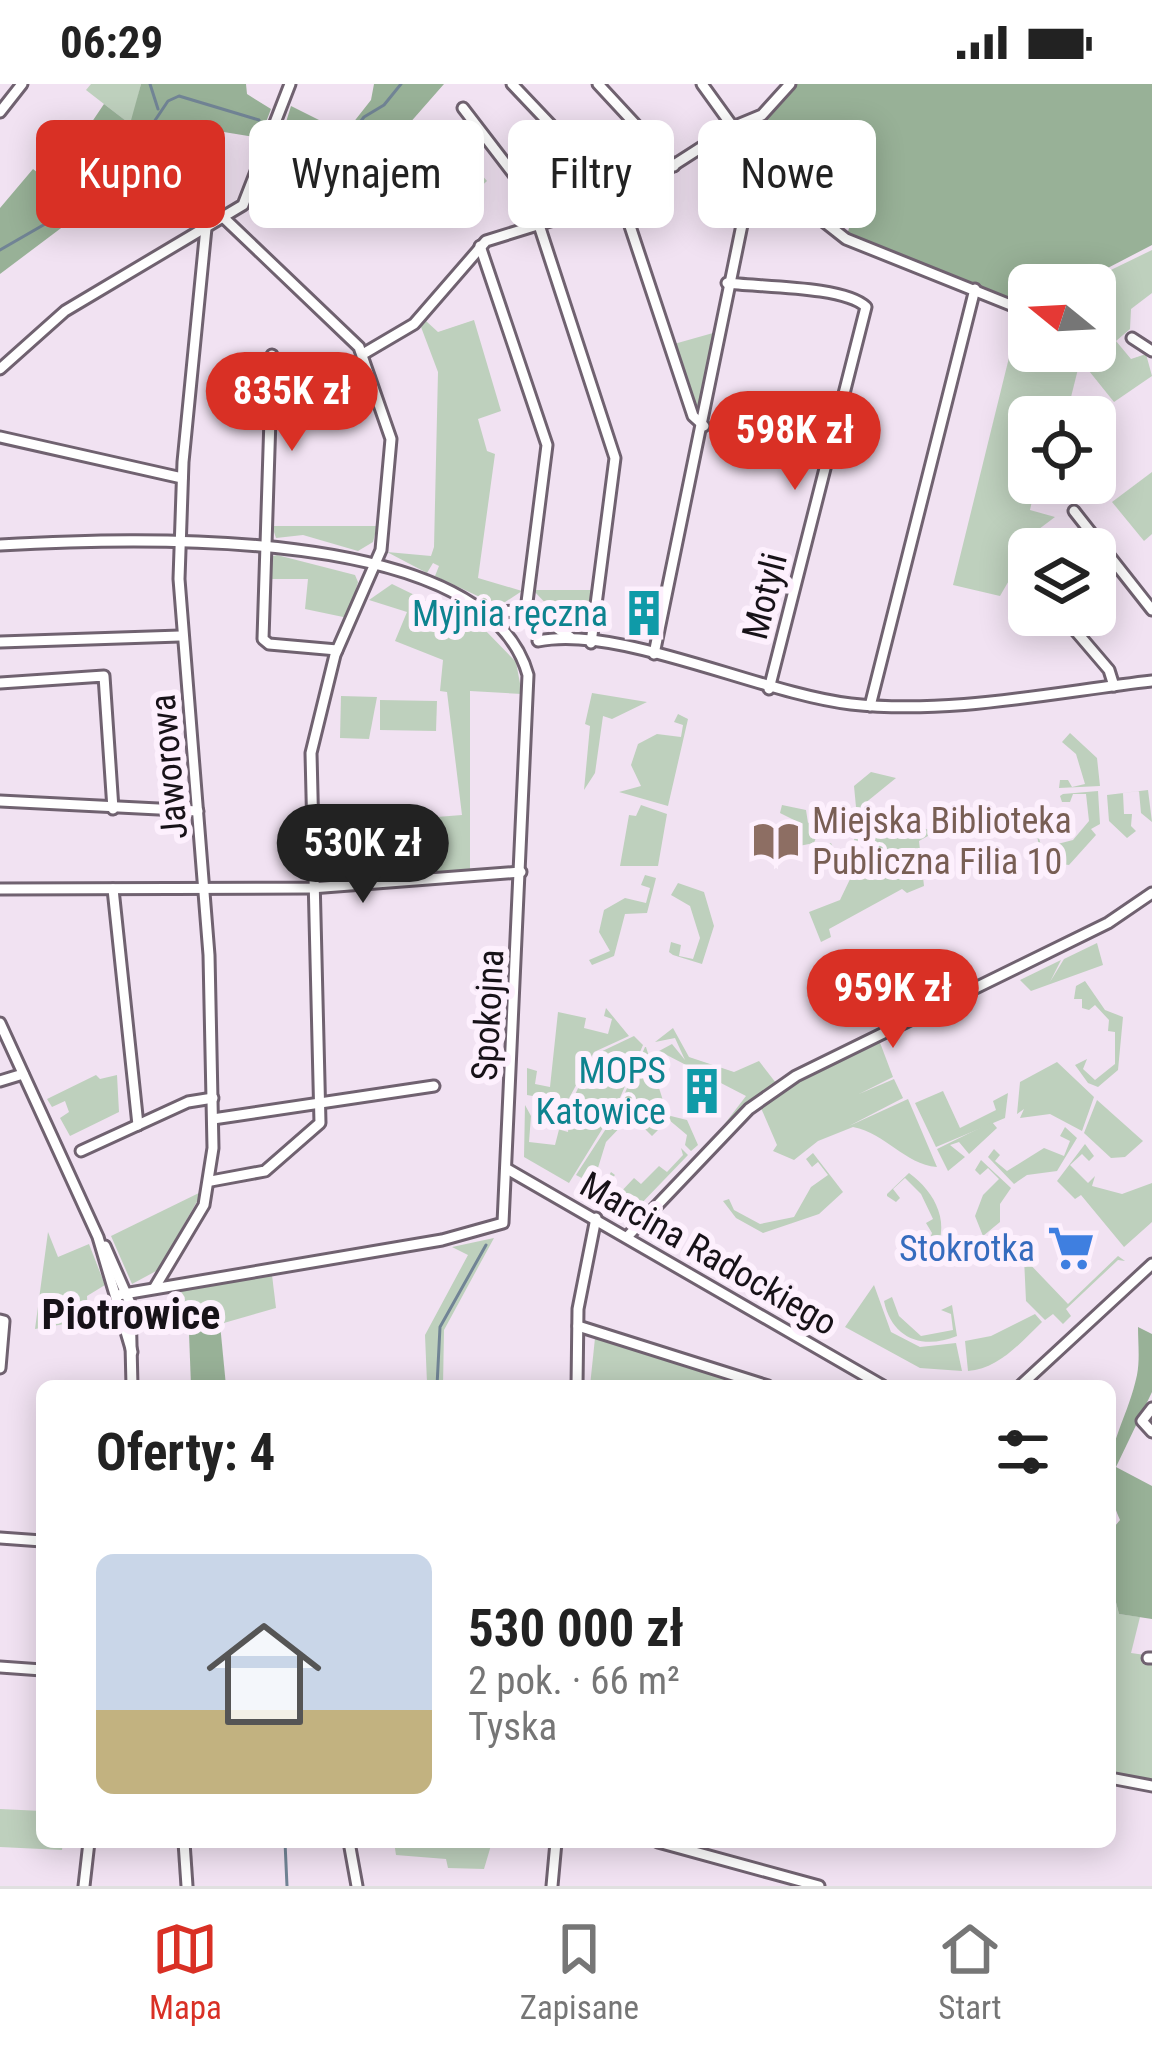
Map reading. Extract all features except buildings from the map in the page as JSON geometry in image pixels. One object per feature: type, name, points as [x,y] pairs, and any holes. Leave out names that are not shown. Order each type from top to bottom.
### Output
[{"type":"street","points":[[225,217],[244,205],[251,192],[290,84]]},
{"type":"street","points":[[512,84],[546,120]]},
{"type":"street","points":[[598,84],[631,120]]},
{"type":"street","points":[[701,84],[729,120]]},
{"type":"street","points":[[754,120],[790,84]]},
{"type":"street","points":[[0,112],[18,85]]},
{"type":"street","points":[[463,108],[508,171]]},
{"type":"street","points":[[674,166],[698,150]]},
{"type":"street","points":[[212,1181],[265,1171],[320,1123],[311,753],[337,650],[376,565],[391,440],[363,354],[225,219]]},
{"type":"street","points":[[0,369],[65,311],[206,228]]},
{"type":"street","name":"Jaworowa","points":[[154,1288],[196,1222],[212,1181],[205,891],[193,713],[180,636],[182,478],[206,228]]},
{"type":"street","points":[[363,354],[414,324],[480,246],[524,228]]},
{"type":"street","points":[[545,228],[616,458],[591,643]]},
{"type":"street","points":[[631,228],[693,416],[704,426]]},
{"type":"street","points":[[654,654],[704,426],[740,228]]},
{"type":"street","points":[[833,228],[846,238],[1008,304]]},
{"type":"street","points":[[480,246],[547,452],[513,637]]},
{"type":"street","name":"Motyli","points":[[727,284],[802,290],[858,300],[866,307],[769,689]]},
{"type":"street","points":[[870,706],[975,290]]},
{"type":"street","points":[[1132,338],[1152,350]]},
{"type":"street","points":[[272,355],[265,642],[337,650]]},
{"type":"street","points":[[0,437],[182,478]]},
{"type":"street","points":[[1073,512],[1152,610]]},
{"type":"street","points":[[0,545],[266,544],[376,565],[482,613],[513,637],[575,640],[654,654],[769,689],[870,706],[1152,681]]},
{"type":"street","points":[[482,613],[521,612],[575,640]]},
{"type":"street","name":"Spokojna","points":[[154,1288],[442,1240],[496,1228],[505,1215],[528,675],[543,621]]},
{"type":"street","points":[[0,642],[180,636]]},
{"type":"street","points":[[1080,636],[1109,670],[1114,686]]},
{"type":"street","name":"Spokojna","points":[[513,637],[528,675]]},
{"type":"street","points":[[0,683],[104,676],[113,809]]},
{"type":"street","points":[[0,801],[198,811]]},
{"type":"street","points":[[0,889],[311,888],[520,872]]},
{"type":"street","points":[[113,889],[138,1125]]},
{"type":"street","points":[[627,1237],[749,1108],[778,1088],[818,1063],[1108,923],[1152,893]]},
{"type":"street","points":[[0,1023],[123,1294],[132,1380]]},
{"type":"street","points":[[0,1081],[23,1074]]},
{"type":"street","points":[[213,1119],[434,1086]]},
{"type":"street","points":[[81,1151],[193,1100],[213,1098]]},
{"type":"street","name":"Marcina Radockiego","points":[[507,1169],[873,1380]]},
{"type":"street","points":[[577,1380],[578,1326],[596,1218]]},
{"type":"street","points":[[1026,1380],[1152,1264]]},
{"type":"street","points":[[123,1294],[154,1288]]},
{"type":"street","points":[[0,1367],[2,1320]]},
{"type":"street","points":[[578,1326],[749,1380]]},
{"type":"street","points":[[1152,1408],[1142,1421],[1152,1432]]},
{"type":"street","points":[[0,1538],[36,1541]]},
{"type":"street","points":[[0,1667],[36,1670]]},
{"type":"street","points":[[1116,1779],[1152,1786]]},
{"type":"street","points":[[84,1886],[88,1848]]},
{"type":"street","points":[[184,1848],[187,1886]]},
{"type":"street","points":[[351,1848],[357,1886]]},
{"type":"street","points":[[552,1886],[555,1848]]},
{"type":"street","points":[[680,1848],[816,1886]]},
{"type":"green space","points":[[91,84],[141,84],[132,120],[125,120],[86,90]]},
{"type":"green space","points":[[141,84],[246,84],[247,94],[271,109],[267,120],[249,120],[249,136],[225,132],[225,120],[131,120]]},
{"type":"green space","points":[[374,84],[444,84],[412,120],[355,120],[371,100]]},
{"type":"green space","points":[[790,84],[1152,84],[1152,245],[1115,264],[1008,264],[1008,303],[846,239],[849,228],[876,228],[876,120],[754,120]]},
{"type":"green space","points":[[104,104],[125,120],[93,120]]},
{"type":"green space","points":[[291,106],[319,120],[287,120]]},
{"type":"green space","points":[[33,169],[36,228],[61,228],[0,274],[0,208]]},
{"type":"green space","points":[[1152,250],[1152,293],[1131,309],[1130,329],[1116,341],[1116,268]]},
{"type":"green space","points":[[474,320],[501,411],[478,419],[487,451],[495,454],[478,578],[522,591],[499,606],[435,576],[439,566],[433,563],[427,573],[387,552],[431,556],[434,547],[438,372],[421,327],[426,321],[438,332]]},
{"type":"green space","points":[[713,333],[701,414],[696,414],[674,344]]},
{"type":"green space","points":[[1116,341],[1131,359],[1146,354],[1152,376],[1116,401],[1116,396],[1109,396],[1090,372],[1116,372]]},
{"type":"green space","points":[[1008,362],[1008,372],[1077,372],[1071,396],[1008,396],[1008,504],[1031,504],[1030,510],[1055,517],[1040,528],[1008,528],[1008,582],[1000,596],[953,585]]},
{"type":"green space","points":[[1152,472],[1152,534],[1144,541],[1114,504]]},
{"type":"green space","points":[[272,526],[377,526],[373,542],[358,551],[303,535],[276,538]]},
{"type":"green space","points":[[269,557],[355,575],[358,582],[348,618],[305,609],[308,579],[269,579]]},
{"type":"green space","points":[[392,584],[484,629],[516,662],[522,694],[470,691],[470,870],[429,874],[424,818],[462,815],[447,692],[440,691],[443,660],[395,641],[407,612],[369,600]]},
{"type":"green space","points":[[533,590],[594,590],[587,628],[570,629]]},
{"type":"green space","points":[[592,693],[647,702],[612,719],[603,716],[595,773],[584,790],[590,726],[585,724]]},
{"type":"green space","points":[[341,696],[377,697],[369,739],[340,738]]},
{"type":"green space","points":[[380,700],[437,701],[436,731],[380,730]]},
{"type":"green space","points":[[678,714],[688,719],[668,806],[619,792],[641,786],[631,765],[638,744],[657,734],[681,737],[683,725],[674,722]]},
{"type":"green space","points":[[1070,733],[1097,758],[1100,786],[1059,788],[1060,780],[1068,780],[1072,787],[1085,784],[1076,754],[1062,742]]},
{"type":"green space","points":[[871,772],[896,778],[864,804],[870,828],[852,863],[840,855],[848,858],[858,828],[854,786]]},
{"type":"green space","points":[[1148,790],[1152,822],[1141,813],[1139,791]]},
{"type":"green space","points":[[1098,791],[1100,824],[1091,829],[1096,835],[1069,865],[1052,863],[1043,851],[1039,843],[1037,834],[1038,829],[1049,826],[1038,835],[1042,848],[1073,840],[1089,821],[1086,794],[1073,794],[1070,802],[1062,802],[1060,796],[1063,794]]},
{"type":"green space","points":[[1123,793],[1124,814],[1132,814],[1131,826],[1136,831],[1127,838],[1109,821],[1107,795]]},
{"type":"green space","points":[[641,805],[667,814],[658,866],[620,866],[629,815],[636,816]]},
{"type":"green space","points":[[782,805],[806,810],[808,823],[824,815],[814,843],[779,850],[780,843],[790,842],[794,820],[780,813]]},
{"type":"green space","points":[[897,819],[935,832],[919,841],[924,886],[907,893],[902,889],[829,929],[831,937],[821,942],[809,912],[840,900],[874,829]]},
{"type":"green space","points":[[645,875],[656,878],[647,913],[625,914],[614,956],[592,965],[589,960],[610,951],[599,932],[604,910],[625,898],[646,903],[650,888],[641,885]]},
{"type":"green space","points":[[678,883],[704,892],[714,926],[702,964],[673,955],[669,952],[671,942],[681,945],[679,956],[693,959],[700,938],[690,906],[671,895]]},
{"type":"green space","points":[[1097,943],[1103,965],[1031,991],[1020,980],[1061,960],[1050,982],[1064,959]]},
{"type":"green space","points":[[1085,981],[1105,1010],[1123,1017],[1118,1070],[1098,1087],[1088,1083],[1075,1065],[1087,1059],[1083,1069],[1095,1080],[1115,1064],[1115,1032],[1108,1031],[1109,1020],[1095,1005],[1082,1008],[1082,999],[1074,999],[1076,986]]},
{"type":"green space","points":[[606,1008],[629,1036],[594,1052],[567,1102],[527,1095],[527,1068],[537,1071],[535,1084],[550,1087],[558,1012],[586,1018],[584,1028],[608,1034],[612,1019],[604,1016]]},
{"type":"green space","points":[[673,1028],[689,1057],[734,1072],[759,1061],[776,1083],[723,1126],[746,1096],[659,1051],[672,1044],[685,1060],[675,1038],[655,1042]]},
{"type":"green space","points":[[634,1036],[643,1045],[619,1100],[594,1100],[617,1105],[569,1183],[524,1157],[525,1105],[531,1116],[529,1142],[555,1145],[562,1118],[541,1114],[535,1105],[562,1112],[564,1115],[561,1130],[568,1132],[571,1103],[594,1055]]},
{"type":"green space","points":[[879,1040],[893,1077],[859,1094],[894,1079],[903,1098],[849,1126],[908,1099],[937,1167],[853,1127],[818,1141],[794,1160],[773,1151],[777,1145],[761,1108],[819,1069]]},
{"type":"green space","points":[[646,1047],[666,1110],[621,1102]]},
{"type":"green space","points":[[1057,1062],[1094,1097],[1082,1131],[1050,1114],[1020,1118],[1024,1109],[1017,1114],[1020,1082]]},
{"type":"green space","points":[[96,1075],[100,1079],[117,1075],[119,1112],[70,1136],[60,1118],[69,1112],[65,1101],[52,1107],[47,1099]]},
{"type":"green space","points":[[943,1091],[960,1128],[996,1110],[993,1101],[1008,1093],[1005,1118],[936,1147],[915,1103]]},
{"type":"green space","points":[[1097,1100],[1143,1141],[1125,1157],[1111,1158],[1084,1133]]},
{"type":"green space","points":[[622,1104],[687,1120],[698,1145],[691,1151],[685,1145],[687,1135],[662,1114],[652,1124],[658,1130],[652,1136],[639,1123],[645,1115],[637,1122],[629,1118],[606,1142],[593,1184],[576,1175]]},
{"type":"green space","points":[[992,1122],[997,1128],[969,1154],[959,1142],[950,1145],[965,1157],[948,1171],[937,1149]]},
{"type":"green space","points":[[1065,1127],[1077,1138],[1057,1171],[1027,1175],[1014,1184],[988,1157],[994,1149],[1000,1155],[995,1161],[1007,1171],[1044,1148],[1064,1156],[1070,1141],[1060,1136]]},
{"type":"green space","points":[[1085,1144],[1094,1156],[1089,1161],[1082,1154],[1070,1165],[1088,1183],[1095,1176],[1092,1186],[1122,1194],[1152,1183],[1152,1222],[1124,1247],[1081,1195],[1075,1199],[1057,1181]]},
{"type":"green space","points":[[681,1148],[688,1155],[636,1209],[602,1189],[611,1172],[615,1175],[606,1185],[617,1196],[634,1178],[641,1184],[659,1166],[667,1172],[683,1155]]},
{"type":"green space","points":[[813,1153],[843,1192],[819,1214],[763,1233],[736,1218],[723,1201],[729,1199],[734,1210],[760,1224],[794,1217],[811,1187],[828,1175],[818,1162],[812,1167],[806,1159]]},
{"type":"green space","points":[[981,1160],[1011,1188],[1000,1204],[1000,1222],[983,1236],[975,1216],[983,1195],[999,1179],[988,1168],[980,1175],[975,1170]]},
{"type":"green space","points":[[909,1173],[927,1190],[938,1210],[941,1234],[931,1259],[914,1248],[925,1252],[932,1233],[926,1223],[933,1219],[921,1194],[905,1178],[893,1189],[900,1198],[896,1202],[887,1196],[887,1194]]},
{"type":"green space","points":[[203,1191],[158,1270],[132,1284],[111,1236]]},
{"type":"green space","points":[[48,1232],[58,1257],[89,1244],[105,1285],[87,1296],[88,1320],[35,1329]]},
{"type":"green space","points":[[494,1238],[444,1330],[443,1380],[427,1380],[425,1335],[468,1255],[452,1247]]},
{"type":"green space","points":[[1118,1256],[1125,1261],[1118,1260],[1066,1309],[1071,1316],[1063,1324],[1053,1314],[1045,1320],[1026,1301],[1024,1258],[1068,1304]]},
{"type":"green space","points":[[272,1275],[276,1308],[189,1333],[181,1290]]},
{"type":"green space","points":[[874,1285],[891,1332],[920,1347],[956,1343],[962,1371],[920,1368],[845,1327]]},
{"type":"green space","points":[[892,1297],[899,1316],[921,1336],[953,1330],[951,1314],[941,1310],[952,1305],[957,1336],[932,1342],[911,1338],[888,1314],[884,1301]]},
{"type":"green space","points":[[1035,1314],[1042,1322],[1009,1353],[968,1371],[965,1341],[991,1336]]},
{"type":"green space","points":[[220,1324],[225,1380],[191,1380],[189,1333]]},
{"type":"green space","points":[[1138,1327],[1152,1334],[1152,1392],[1116,1467],[1116,1440],[1139,1357]]},
{"type":"green space","points":[[595,1338],[731,1380],[591,1380]]},
{"type":"green space","points":[[1116,1467],[1152,1486],[1152,1619],[1119,1614],[1116,1525],[1120,1520]]},
{"type":"green space","points":[[1116,1602],[1119,1614],[1140,1617],[1131,1653],[1152,1656],[1152,1779],[1116,1773]]},
{"type":"green space","points":[[0,1809],[36,1811],[36,1848],[62,1848],[62,1850],[0,1847]]},
{"type":"green space","points":[[395,1848],[490,1848],[484,1869],[448,1868],[446,1859],[396,1855]]},
{"type":"waterway","points":[[150,84],[158,109]]},
{"type":"waterway","points":[[362,120],[384,105],[401,84]]},
{"type":"waterway","points":[[0,250],[111,186],[168,101],[179,96],[259,120]]},
{"type":"waterway","points":[[437,1380],[440,1327],[486,1245]]},
{"type":"waterway","points":[[285,1848],[287,1886]]},
{"type":"place","name":"Myjnia ręczna","points":[[644,613]]},
{"type":"place","name":"Miejska Biblioteka Publiczna Filia 10","points":[[776,841]]},
{"type":"place","name":"MOPS Katowice","points":[[702,1091]]},
{"type":"place","name":"Stokrotka","points":[[1071,1248]]},
{"type":"district","name":"Piotrowice","points":[[131,1314]]}]
